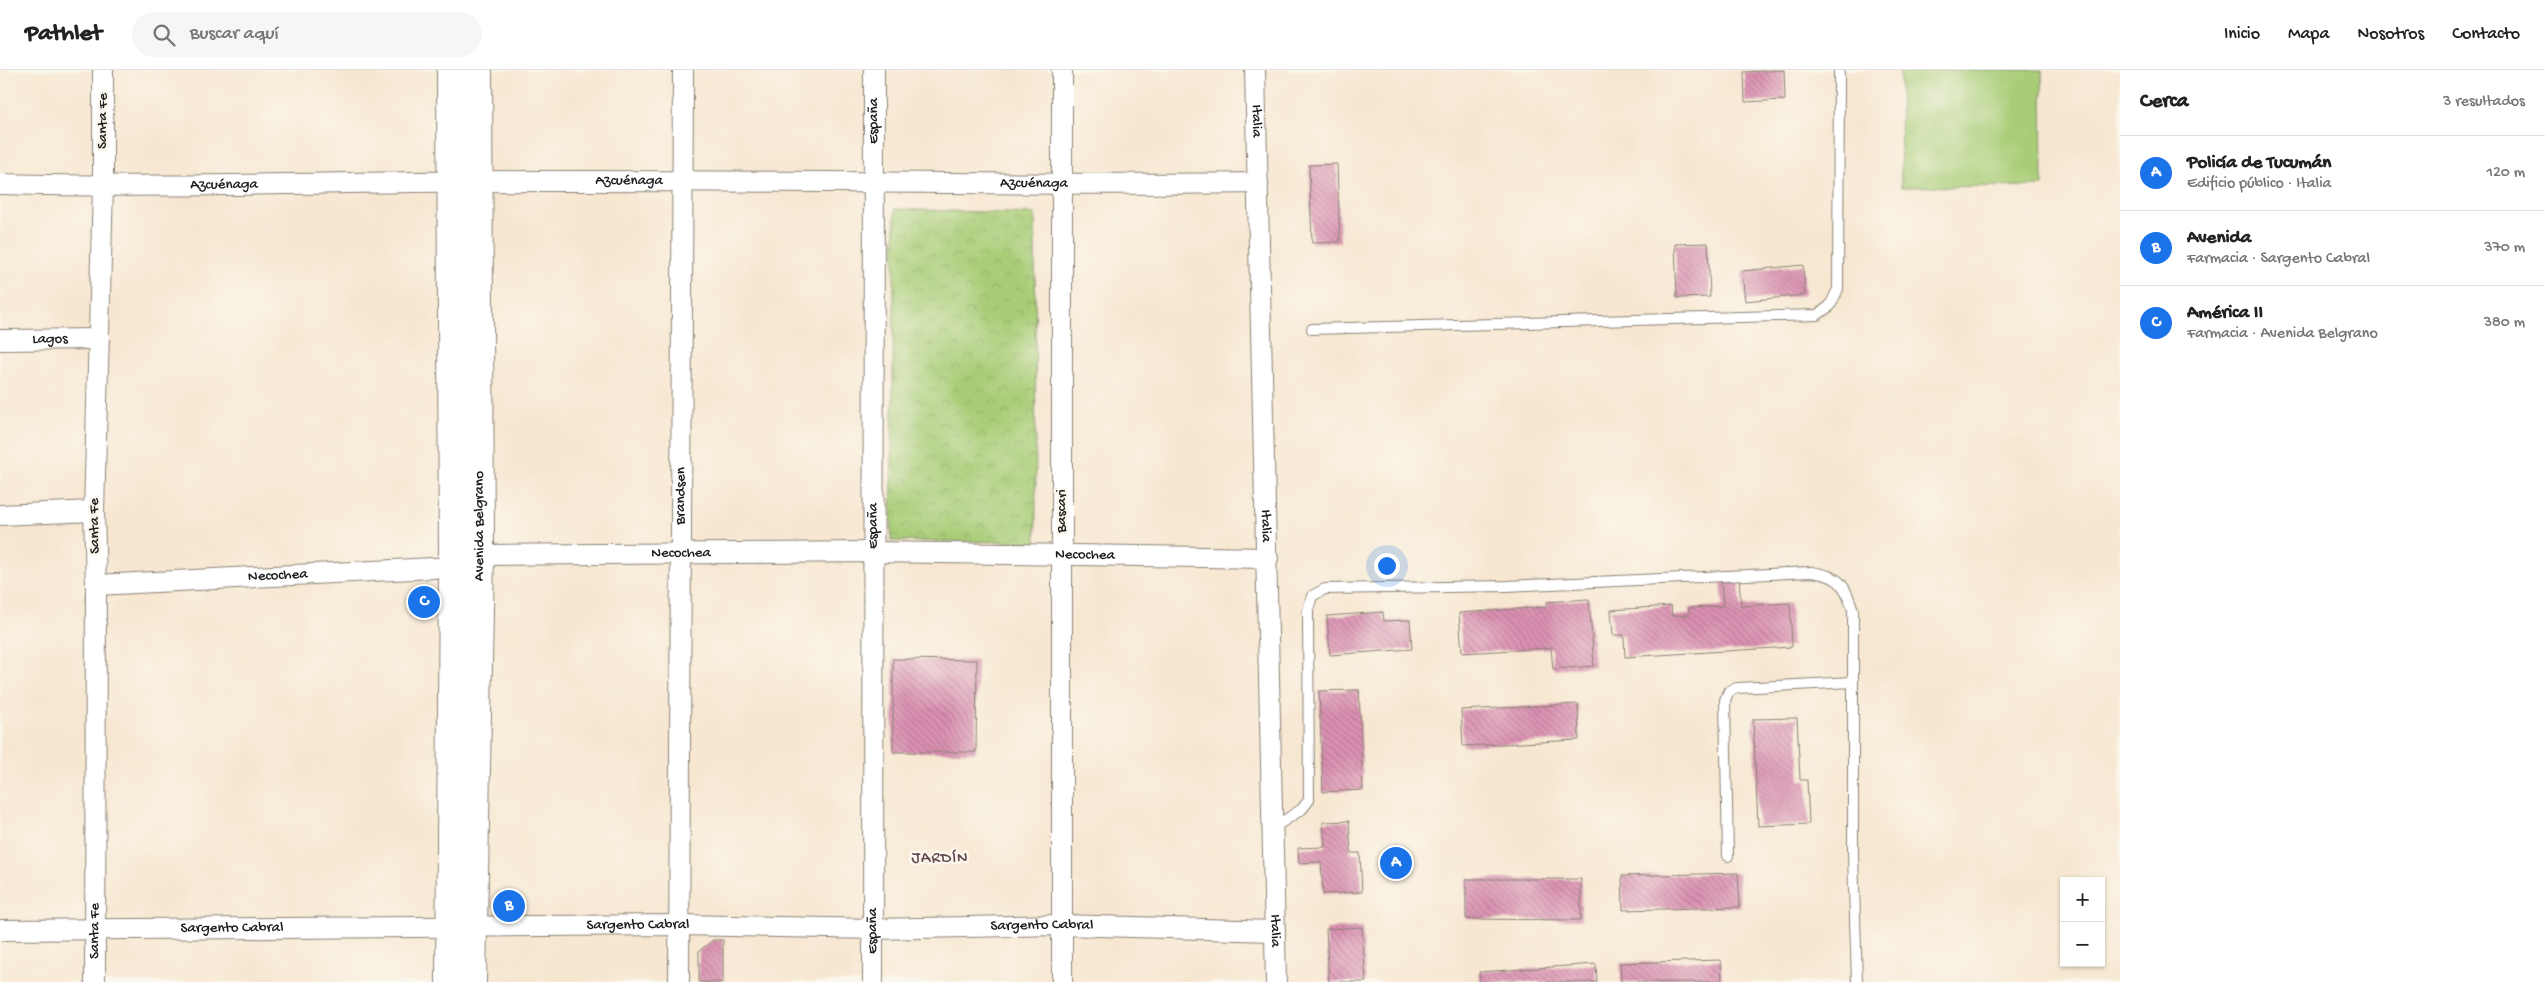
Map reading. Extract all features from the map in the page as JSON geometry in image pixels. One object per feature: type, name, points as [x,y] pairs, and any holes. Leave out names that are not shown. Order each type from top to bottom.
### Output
[{"type":"main road","name":"Avenida Belgrano","points":[[451,70],[453,182],[453,567],[461,928],[472,982]]},
{"type":"main road","name":"Avenida Belgrano","points":[[450,982],[461,928],[480,555],[480,181],[478,70]]},
{"type":"street","name":"Santa Fe","points":[[95,982],[96,585],[94,511],[103,187],[103,70]]},
{"type":"street","name":"Brandsen","points":[[679,982],[683,70]]},
{"type":"street","name":"España","points":[[873,982],[874,70]]},
{"type":"street","name":"Bascari","points":[[1062,70],[1062,982]]},
{"type":"street","name":"Italia","points":[[1256,70],[1276,982]]},
{"type":"street","name":"Azcuénaga","points":[[0,184],[103,187],[684,180],[1061,185],[1258,183]]},
{"type":"street","name":"Lagos","points":[[0,340],[99,339]]},
{"type":"street","points":[[0,515],[94,511]]},
{"type":"street","name":"Necochea","points":[[96,585],[453,567],[480,555],[680,555],[873,552],[1268,558]]},
{"type":"street","name":"Sargento Cabral","points":[[0,930],[680,925],[874,929],[1061,925],[1274,930]]},
{"type":"lane","points":[[1312,329],[1817,314],[1830,306],[1838,289],[1839,70]]},
{"type":"lane","points":[[1273,828],[1302,810],[1309,800],[1308,610],[1312,596],[1325,589],[1507,586],[1811,572],[1826,574],[1839,580],[1847,592],[1853,610],[1857,982]]},
{"type":"lane","points":[[1728,856],[1725,700],[1729,691],[1737,688],[1853,682]]},
{"type":"green space","points":[[1900,70],[2042,70],[2043,186],[1901,187]]},
{"type":"green space","points":[[895,209],[1035,214],[1036,542],[891,541]]},
{"type":"building","points":[[1784,70],[1785,100],[1745,102],[1744,72]]},
{"type":"building","points":[[1337,164],[1340,242],[1312,243],[1309,165]]},
{"type":"building","points":[[1708,243],[1710,297],[1677,298],[1675,244]]},
{"type":"building","points":[[1803,265],[1805,295],[1745,301],[1742,271]]},
{"type":"building","points":[[1739,578],[1741,606],[1790,603],[1792,647],[1625,657],[1624,635],[1613,635],[1611,610],[1671,606],[1672,616],[1689,615],[1689,608],[1723,606],[1721,579]]},
{"type":"building","points":[[1589,599],[1594,666],[1553,669],[1551,648],[1462,653],[1459,613],[1547,607],[1547,602]]},
{"type":"building","points":[[1383,612],[1384,621],[1410,620],[1412,649],[1330,655],[1327,616]]},
{"type":"building","points":[[893,659],[977,660],[976,752],[893,752]]},
{"type":"building","points":[[1359,690],[1363,790],[1323,792],[1319,691]]},
{"type":"building","points":[[1578,704],[1579,740],[1463,746],[1461,710]]},
{"type":"building","points":[[1797,718],[1800,780],[1807,780],[1809,824],[1758,826],[1753,719]]},
{"type":"building","points":[[1349,821],[1351,853],[1360,853],[1362,892],[1323,894],[1321,862],[1299,863],[1298,848],[1325,847],[1323,822]]},
{"type":"building","points":[[1738,873],[1740,907],[1623,910],[1622,876]]},
{"type":"building","points":[[1466,879],[1581,879],[1581,920],[1466,919]]},
{"type":"building","points":[[1362,927],[1366,982],[1329,982],[1326,929]]},
{"type":"building","points":[[713,940],[723,940],[723,982],[699,982],[699,951]]},
{"type":"building","points":[[1721,960],[1722,982],[1621,982],[1620,963]]},
{"type":"building","points":[[1596,964],[1597,982],[1480,982],[1479,972]]},
{"type":"place","name":"América II","points":[[424,602]]},
{"type":"place","name":"Policía de Tucumán","points":[[1396,863]]},
{"type":"place","name":"Avenida","points":[[509,906]]},
{"type":"district","name":"JARDÍN","points":[[940,859]]}]
